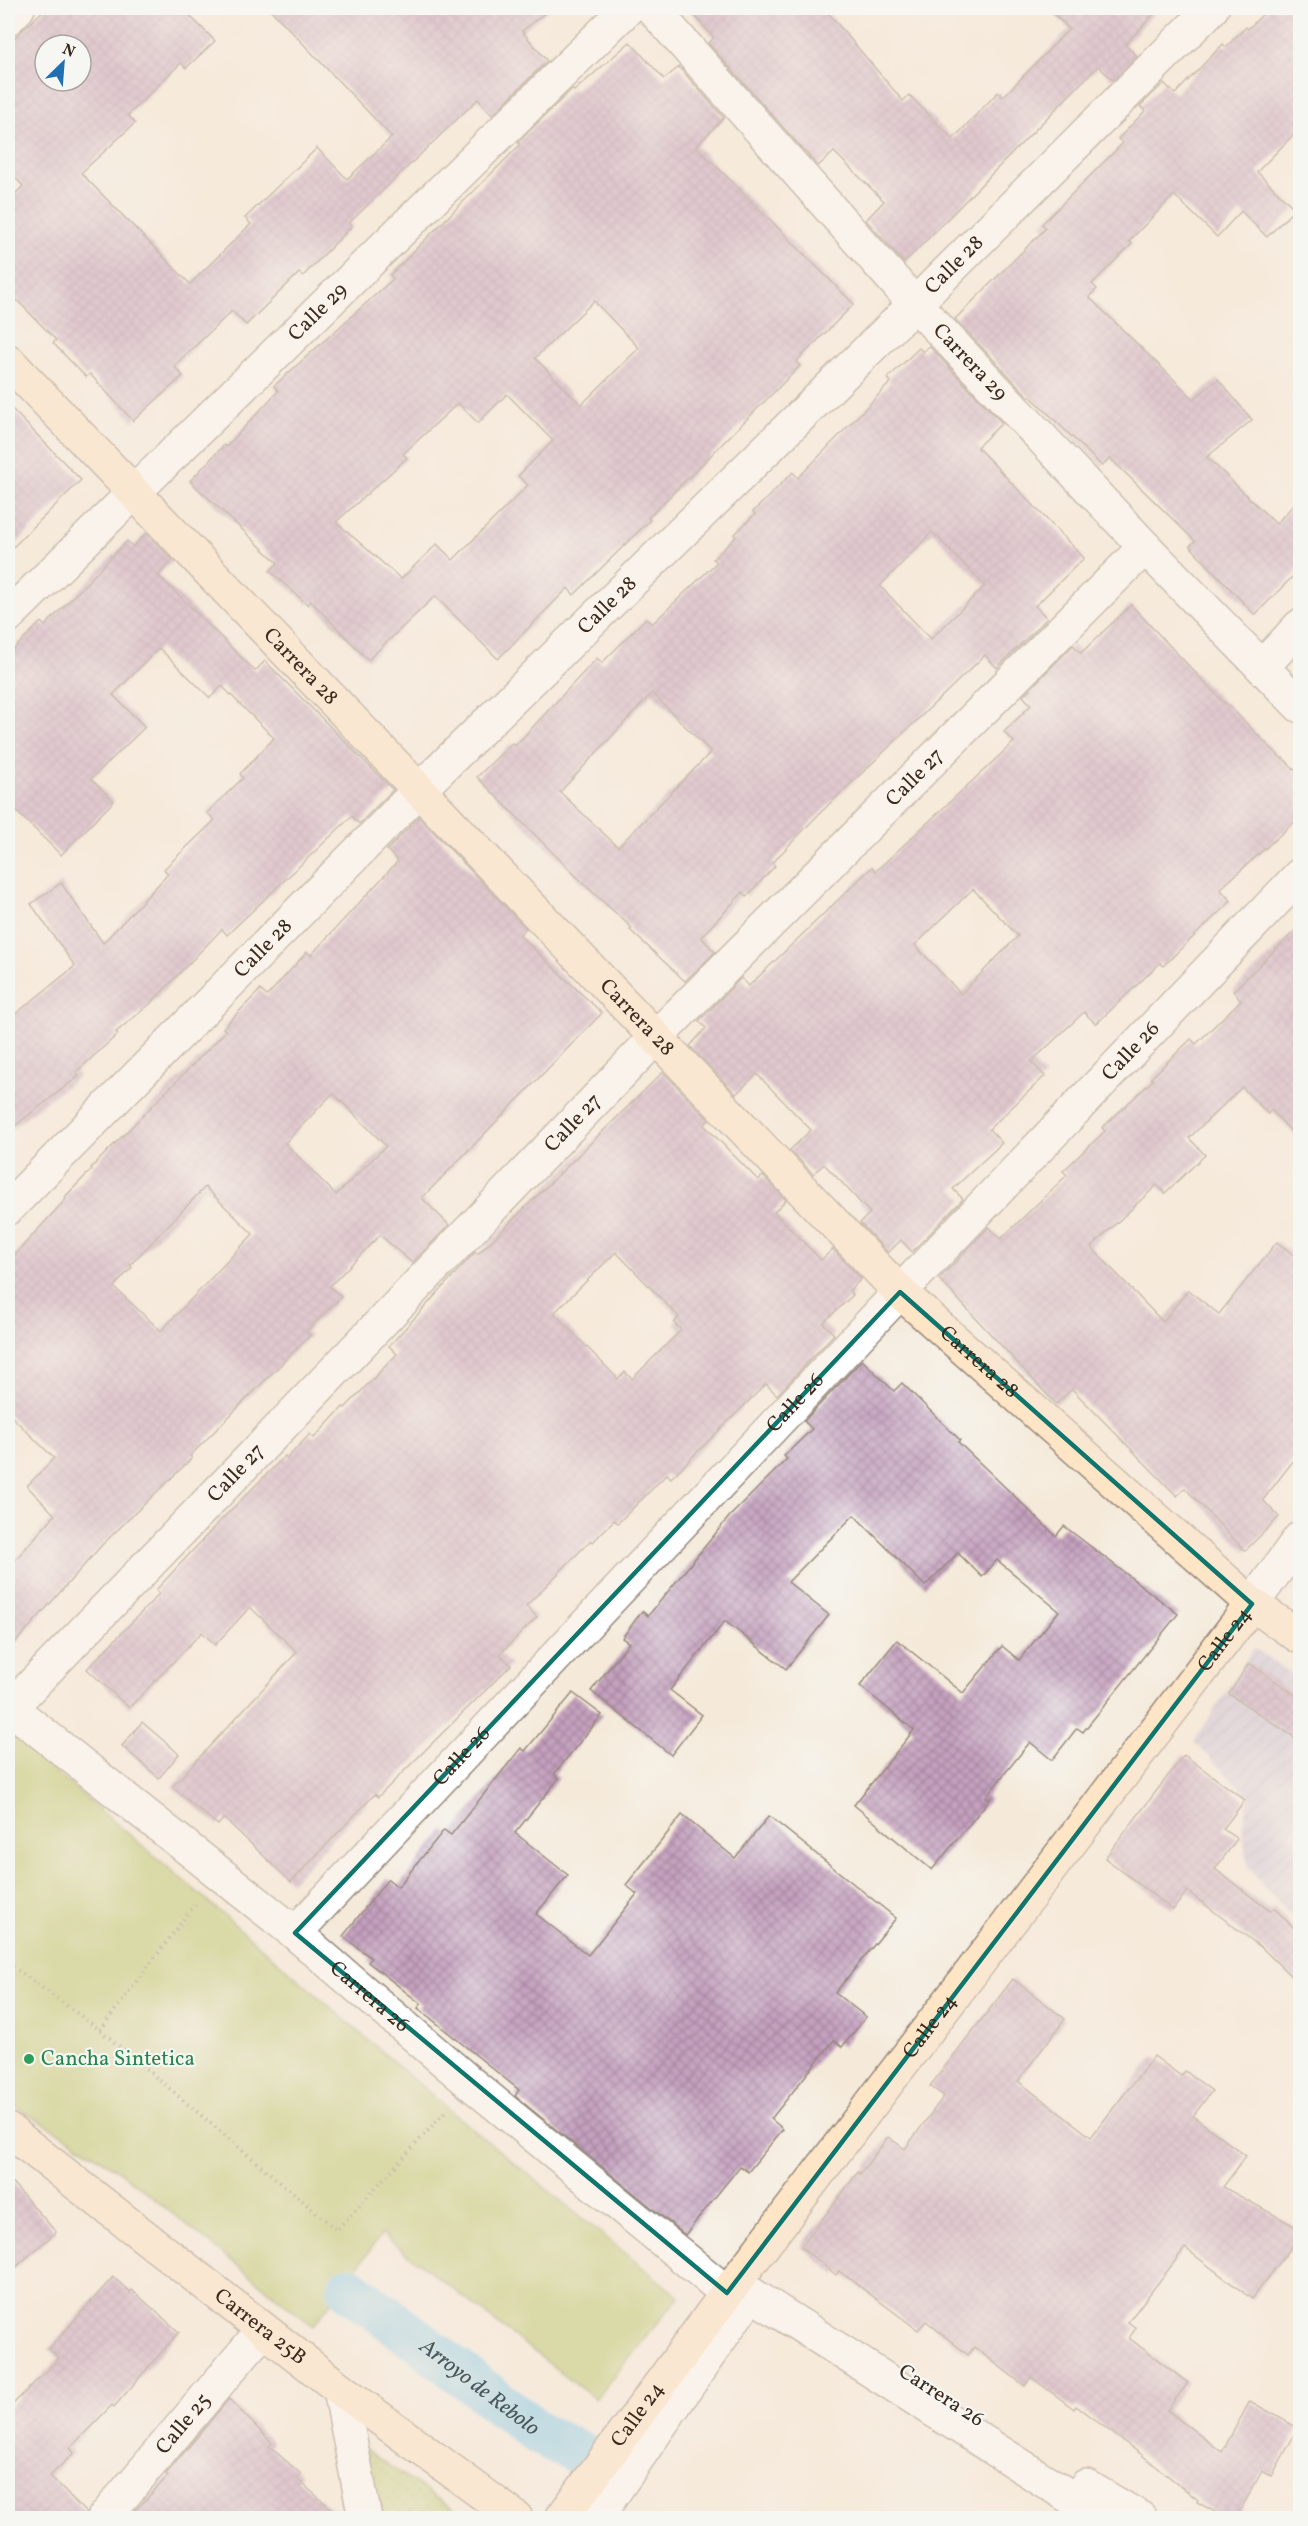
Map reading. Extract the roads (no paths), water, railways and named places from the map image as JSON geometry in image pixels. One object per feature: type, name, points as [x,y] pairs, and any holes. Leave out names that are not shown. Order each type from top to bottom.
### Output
[{"type":"street","points":[[8,18],[18,8]]},
{"type":"street","name":"Calle 29","points":[[8,616],[628,8]]},
{"type":"street","name":"Carrera 29","points":[[652,8],[915,304],[1145,547],[1300,706]]},
{"type":"street","name":"Calle 28","points":[[8,1208],[419,790],[915,304],[1212,8]]},
{"type":"street","name":"Carrera 28","points":[[8,361],[900,1292],[1252,1604],[1300,1637]]},
{"type":"street","name":"Calle 27","points":[[9,1707],[656,1037],[1145,547]]},
{"type":"street","points":[[1262,667],[1300,626]]},
{"type":"street","name":"Calle 26","points":[[295,1934],[900,1292],[1300,875]]},
{"type":"street","name":"Calle 24","points":[[575,2515],[636,2418],[747,2266],[1300,1538]]},
{"type":"street","name":"Carrera 26","points":[[9,1707],[295,1934],[469,2082],[727,2293]]},
{"type":"street","name":"Carrera 25B","points":[[8,2131],[340,2389],[516,2518]]},
{"type":"street","name":"Carrera 26","points":[[747,2266],[944,2400],[1140,2518]]},
{"type":"street","points":[[575,2515],[752,2294],[1103,2518]]},
{"type":"street","name":"Calle 25","points":[[104,2518],[263,2330]]},
{"type":"street","points":[[340,2389],[365,2517]]},
{"type":"waterway","name":"Arroyo de Rebolo","points":[[349,2288],[540,2434],[619,2472]]},
{"type":"place","name":"Cancha Sintetica","points":[[29,2059]]}]
